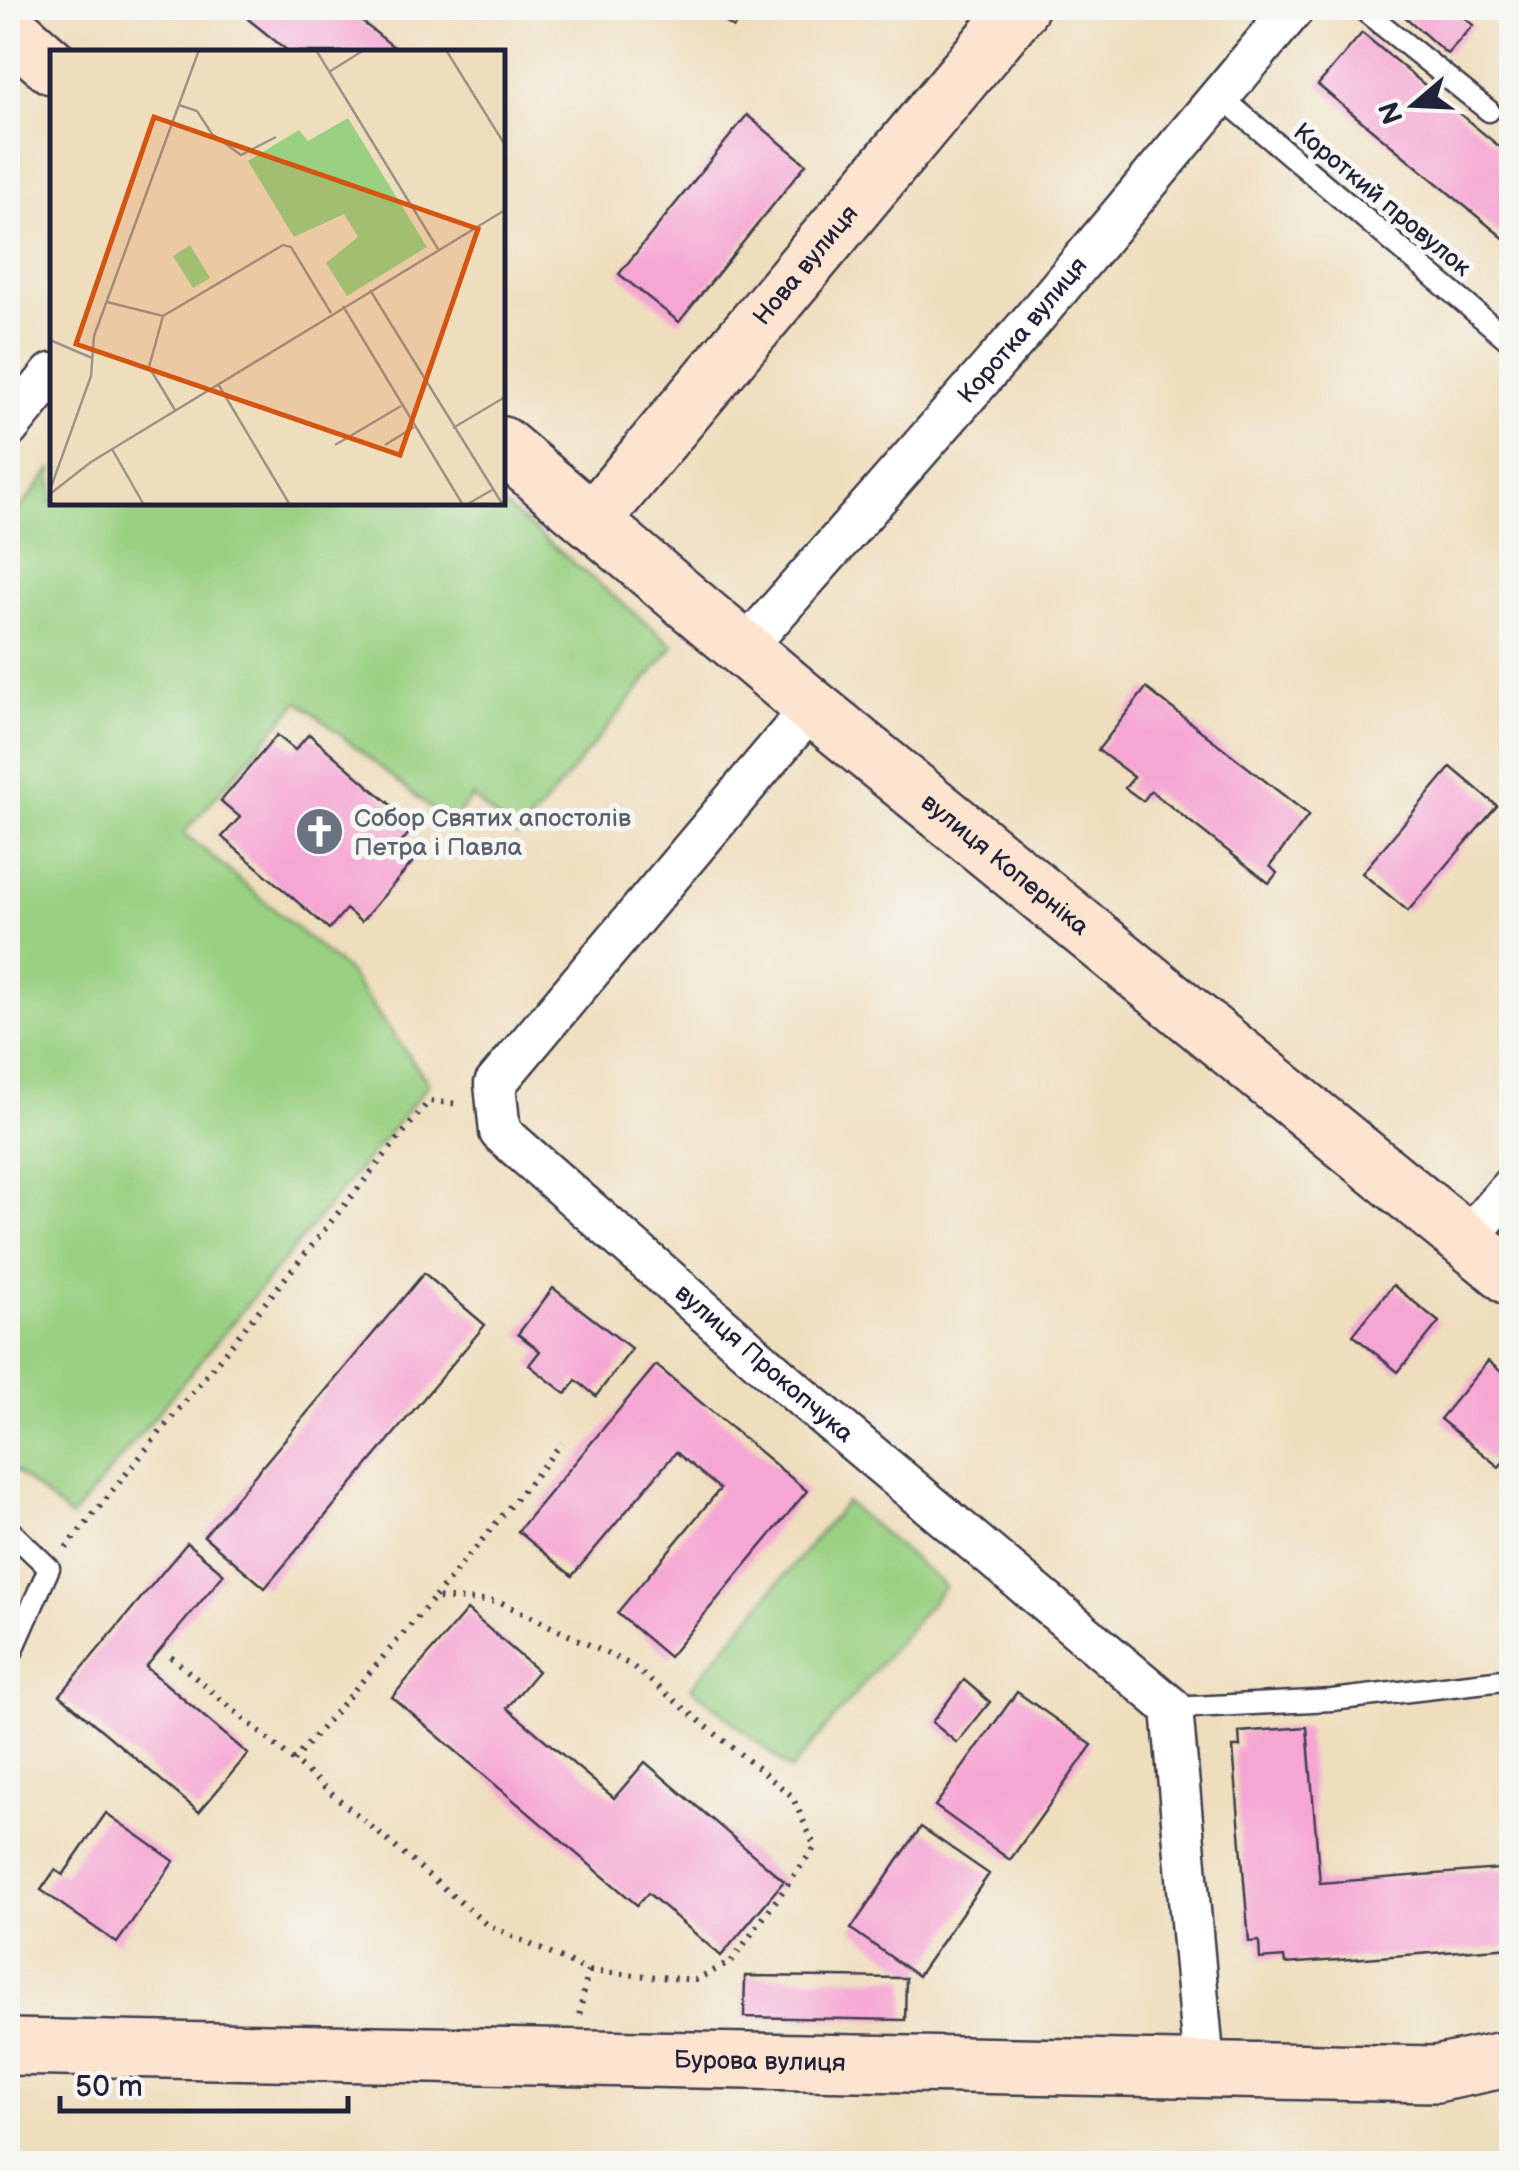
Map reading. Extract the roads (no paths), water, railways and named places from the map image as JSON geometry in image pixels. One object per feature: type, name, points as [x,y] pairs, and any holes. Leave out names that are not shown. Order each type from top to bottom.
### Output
[{"type":"main road","name":"Нова вулиця","points":[[593,520],[1020,8]]},
{"type":"main road","points":[[8,27],[50,64]]},
{"type":"main road","name":"вулиця Коперніка","points":[[505,447],[812,707],[1512,1278]]},
{"type":"main road","name":"Бурова вулиця","points":[[8,2046],[1436,2074],[1512,2058]]},
{"type":"street","name":"Коротка вулиця","points":[[745,648],[1023,331],[1294,8]]},
{"type":"street","points":[[8,428],[50,376]]},
{"type":"street","name":"вулиця Прокопчука","points":[[812,707],[495,1084],[500,1132],[803,1398],[1172,1708]]},
{"type":"street","points":[[1466,1240],[1512,1186]]},
{"type":"street","points":[[1172,1708],[1204,2067]]},
{"type":"lane","points":[[1360,8],[1488,111]]},
{"type":"lane","name":"Короткий провулок","points":[[1220,96],[1512,343]]},
{"type":"lane","points":[[8,1529],[49,1568],[8,1661]]},
{"type":"lane","points":[[1172,1708],[1332,1700],[1512,1679]]},
{"type":"place","name":"Собор Святих апостолів Петра і Павла","points":[[319,832]]}]
